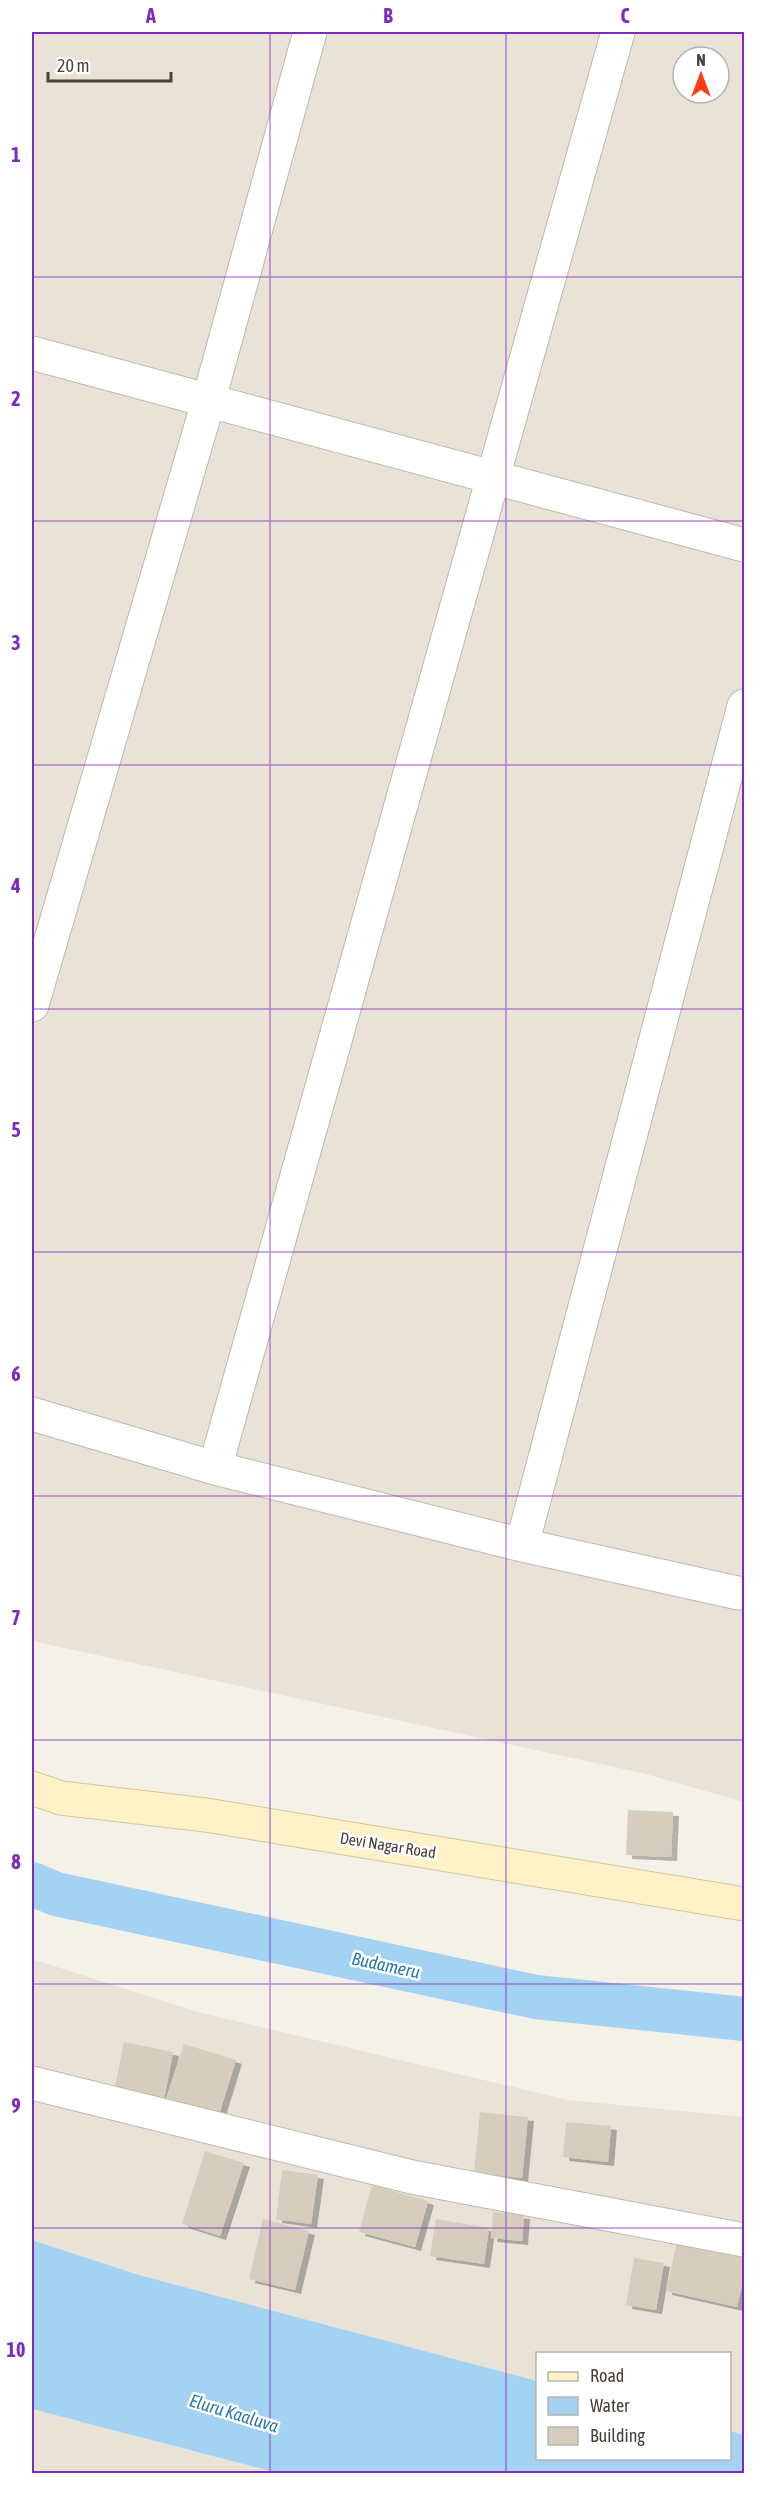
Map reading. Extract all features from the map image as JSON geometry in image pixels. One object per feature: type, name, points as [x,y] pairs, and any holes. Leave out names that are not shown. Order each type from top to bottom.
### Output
[{"type":"street","points":[[32,1005],[209,399],[310,32]]},
{"type":"street","points":[[214,1468],[618,32]]},
{"type":"street","points":[[32,353],[744,545]]},
{"type":"street","points":[[522,1545],[744,706]]},
{"type":"street","points":[[32,1414],[214,1468],[522,1545],[738,1593]]},
{"type":"street","name":"Devi Nagar Road","points":[[32,1788],[61,1798],[206,1815],[744,1904]]},
{"type":"street","points":[[32,2083],[412,2177],[744,2240]]},
{"type":"shaded area","points":[[32,32],[744,32],[744,1802],[642,1773],[32,1641]]},
{"type":"shaded area","points":[[32,1959],[198,2012],[568,2100],[744,2117],[744,2435],[731,2431],[731,2352],[536,2352],[536,2381],[139,2275],[32,2240]]},
{"type":"shaded area","points":[[32,2409],[278,2473],[32,2473]]},
{"type":"water","name":"Eluru Kaaluva","points":[[32,2240],[139,2275],[536,2381],[536,2460],[731,2460],[731,2431],[744,2435],[744,2473],[278,2473],[32,2409]]},
{"type":"building","points":[[628,1810],[673,1812],[671,1857],[626,1855]]},
{"type":"building","points":[[124,2042],[173,2052],[164,2100],[114,2091]]},
{"type":"building","points":[[184,2044],[236,2060],[218,2118],[165,2102]]},
{"type":"building","points":[[480,2112],[528,2117],[522,2178],[474,2173]]},
{"type":"building","points":[[566,2122],[611,2126],[608,2162],[563,2157]]},
{"type":"building","points":[[205,2151],[244,2163],[220,2236],[182,2224]]},
{"type":"building","points":[[282,2170],[318,2175],[311,2224],[276,2219]]},
{"type":"building","points":[[372,2185],[428,2201],[415,2247],[359,2232]]},
{"type":"building","points":[[493,2212],[524,2215],[522,2241],[491,2238]]},
{"type":"building","points":[[263,2219],[309,2231],[295,2290],[249,2279]]},
{"type":"building","points":[[436,2219],[489,2228],[484,2264],[430,2256]]},
{"type":"building","points":[[677,2242],[744,2257],[744,2276],[737,2307],[666,2291]]},
{"type":"building","points":[[634,2258],[664,2263],[656,2310],[626,2305]]},
{"type":"waterway","name":"Budameru","points":[[32,1884],[56,1894],[536,1997],[744,2019]]}]
